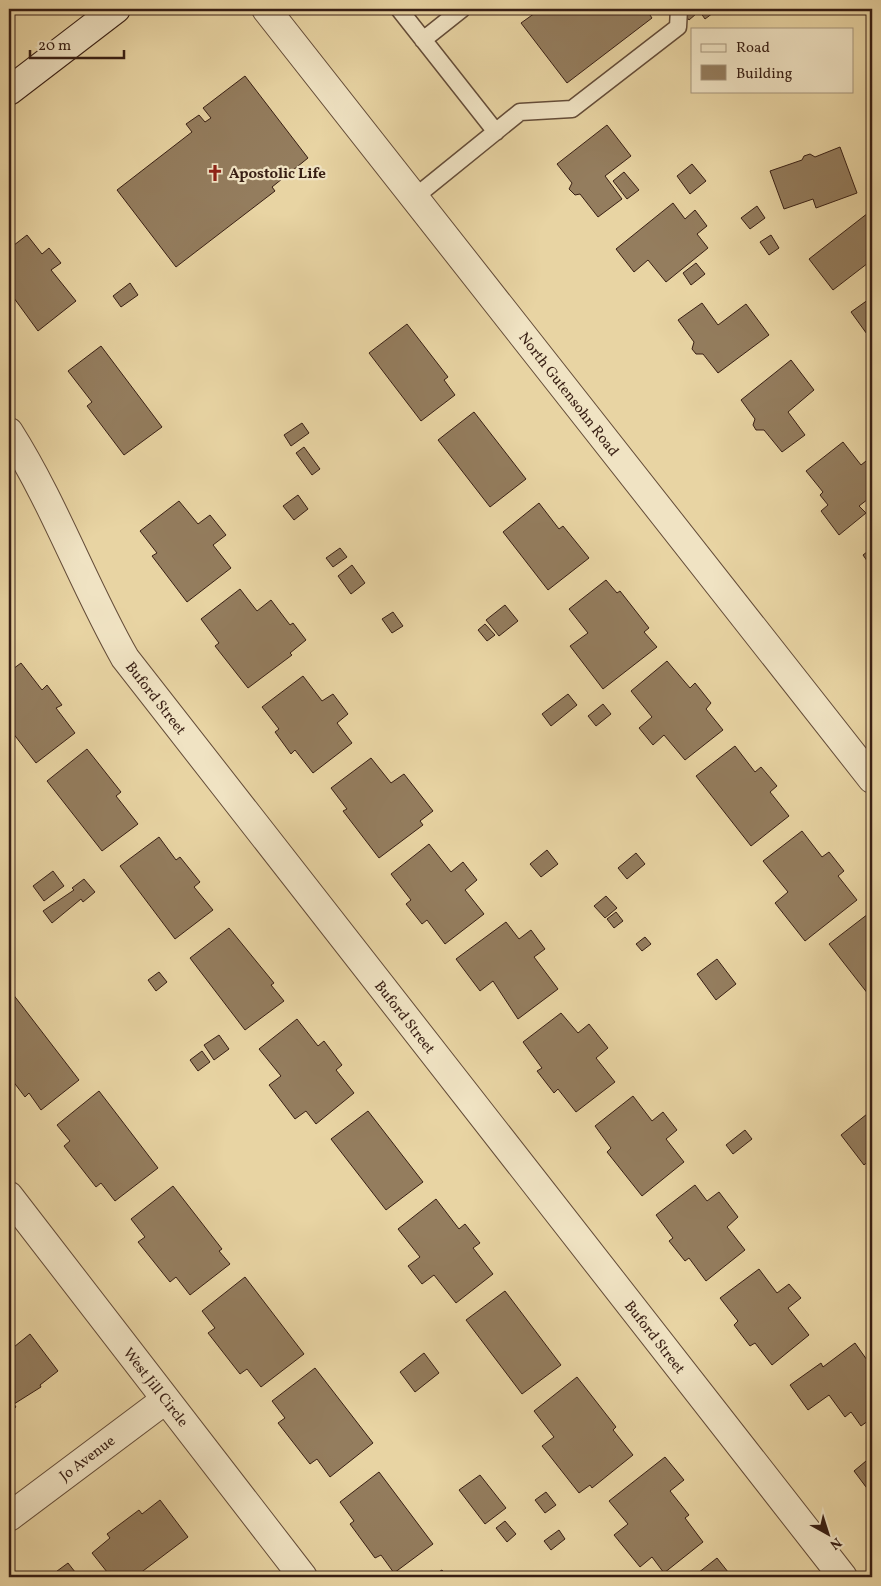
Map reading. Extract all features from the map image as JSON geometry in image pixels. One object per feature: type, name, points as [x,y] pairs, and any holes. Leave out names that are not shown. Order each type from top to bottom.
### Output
[{"type":"street","points":[[9,91],[116,9]]},
{"type":"street","name":"North Gutensohn Road","points":[[266,9],[872,779]]},
{"type":"street","name":"Buford Street","points":[[9,432],[29,464],[98,610],[124,658],[843,1577]]},
{"type":"street","name":"West Jill Circle","points":[[9,1196],[303,1577]]},
{"type":"street","name":"Jo Avenue","points":[[9,1517],[165,1400]]},
{"type":"lane","points":[[399,9],[496,132]]},
{"type":"lane","points":[[423,40],[462,9]]},
{"type":"lane","points":[[415,197],[520,112],[572,109],[678,27],[679,9]]},
{"type":"building","points":[[533,9],[646,9],[652,18],[567,83],[521,23],[535,13]]},
{"type":"building","points":[[692,9],[696,14],[689,20],[685,15]]},
{"type":"building","points":[[698,9],[716,9],[717,10],[705,19]]},
{"type":"building","name":"Apostolic Life","points":[[245,76],[308,158],[272,187],[275,191],[176,267],[117,190],[192,132],[186,124],[199,115],[205,122],[211,118],[203,108]]},
{"type":"building","points":[[607,125],[631,156],[605,176],[622,199],[598,217],[580,194],[575,195],[569,189],[572,183],[557,164]]},
{"type":"building","points":[[840,147],[857,193],[816,208],[813,199],[784,209],[770,171],[802,160],[804,156],[810,154],[815,157]]},
{"type":"building","points":[[692,164],[706,181],[690,194],[677,176]]},
{"type":"building","points":[[624,172],[639,190],[627,199],[613,181]]},
{"type":"building","points":[[673,203],[685,219],[695,210],[707,226],[697,234],[708,248],[666,282],[648,260],[634,272],[616,249]]},
{"type":"building","points":[[757,206],[765,218],[750,229],[741,218]]},
{"type":"building","points":[[868,213],[872,219],[872,269],[868,263],[833,290],[809,259]]},
{"type":"building","points":[[27,235],[42,254],[49,248],[61,263],[51,270],[76,301],[38,331],[11,294],[9,296],[9,249]]},
{"type":"building","points":[[771,235],[779,248],[769,255],[760,242]]},
{"type":"building","points":[[696,263],[705,274],[691,285],[683,273]]},
{"type":"building","points":[[130,283],[138,295],[121,307],[113,296]]},
{"type":"building","points":[[872,297],[872,341],[851,312]]},
{"type":"building","points":[[702,303],[718,325],[746,304],[769,335],[718,373],[703,354],[696,354],[692,349],[694,342],[678,320]]},
{"type":"building","points":[[407,324],[448,377],[444,380],[455,395],[421,421],[369,353]]},
{"type":"building","points":[[101,346],[162,427],[124,455],[87,406],[92,402],[68,371]]},
{"type":"building","points":[[791,360],[814,390],[788,412],[805,435],[782,452],[764,430],[756,430],[753,425],[755,419],[741,400]]},
{"type":"building","points":[[474,412],[526,479],[490,507],[438,440]]},
{"type":"building","points":[[302,423],[309,433],[291,446],[284,435]]},
{"type":"building","points":[[843,442],[861,465],[871,457],[872,477],[870,480],[872,483],[872,496],[859,506],[866,513],[839,535],[821,511],[828,505],[820,495],[823,492],[806,471]]},
{"type":"building","points":[[304,447],[320,469],[312,475],[296,453]]},
{"type":"building","points":[[298,495],[308,509],[294,520],[283,506]]},
{"type":"building","points":[[179,501],[198,524],[210,515],[226,535],[213,545],[231,568],[187,602],[152,556],[157,553],[140,531]]},
{"type":"building","points":[[539,503],[559,529],[563,526],[589,558],[548,590],[503,532]]},
{"type":"building","points":[[340,548],[347,557],[333,567],[326,558]]},
{"type":"building","points":[[872,548],[872,568],[863,555]]},
{"type":"building","points":[[352,565],[365,583],[351,594],[338,576]]},
{"type":"building","points":[[606,580],[617,593],[620,591],[649,628],[644,632],[657,647],[603,689],[570,646],[588,633],[569,609]]},
{"type":"building","points":[[240,589],[257,611],[271,600],[290,625],[293,623],[306,640],[290,653],[292,655],[248,688],[215,646],[219,643],[201,619]]},
{"type":"building","points":[[505,605],[518,621],[499,636],[486,620]]},
{"type":"building","points":[[393,612],[403,626],[392,633],[382,619]]},
{"type":"building","points":[[485,624],[495,635],[487,641],[478,630]]},
{"type":"building","points":[[667,661],[690,688],[695,683],[711,703],[706,709],[723,730],[685,760],[664,735],[653,745],[639,728],[652,717],[631,691]]},
{"type":"building","points":[[21,663],[42,690],[47,685],[62,705],[56,708],[75,733],[36,763],[9,728],[9,672]]},
{"type":"building","points":[[303,676],[322,701],[333,694],[348,714],[337,723],[352,743],[313,773],[295,750],[291,754],[275,732],[279,729],[262,707]]},
{"type":"building","points":[[568,694],[577,705],[551,726],[542,714]]},
{"type":"building","points":[[603,704],[611,714],[596,726],[588,716]]},
{"type":"building","points":[[735,746],[755,772],[761,767],[777,786],[770,792],[789,816],[751,846],[696,776]]},
{"type":"building","points":[[87,749],[121,792],[116,796],[138,824],[102,851],[47,781]]},
{"type":"building","points":[[371,758],[391,783],[404,774],[433,811],[420,821],[423,825],[379,858],[343,811],[347,809],[331,788]]},
{"type":"building","points":[[802,831],[822,857],[829,852],[844,871],[838,876],[857,900],[805,941],[775,903],[788,892],[763,861]]},
{"type":"building","points":[[159,837],[176,860],[180,857],[200,882],[194,887],[213,910],[175,939],[120,866]]},
{"type":"building","points":[[429,844],[451,872],[463,862],[477,880],[465,890],[484,914],[445,944],[427,920],[422,924],[406,904],[411,900],[391,874]]},
{"type":"building","points":[[547,850],[558,864],[541,877],[530,864]]},
{"type":"building","points":[[636,853],[645,864],[627,879],[618,868]]},
{"type":"building","points":[[53,871],[64,886],[44,901],[33,886]]},
{"type":"building","points":[[84,879],[95,892],[83,902],[81,899],[52,923],[43,911],[74,890],[72,888]]},
{"type":"building","points":[[606,896],[617,908],[605,918],[594,906]]},
{"type":"building","points":[[616,912],[623,921],[614,928],[607,919]]},
{"type":"building","points":[[868,914],[872,919],[872,999],[829,944]]},
{"type":"building","points":[[506,922],[519,939],[531,930],[545,949],[534,957],[558,989],[518,1019],[493,981],[480,991],[456,959]]},
{"type":"building","points":[[229,928],[274,983],[271,985],[284,1001],[245,1030],[190,958]]},
{"type":"building","points":[[645,937],[651,944],[642,951],[636,944]]},
{"type":"building","points":[[717,959],[736,984],[716,1000],[697,974]]},
{"type":"building","points":[[159,972],[167,982],[156,991],[148,980]]},
{"type":"building","points":[[9,989],[79,1080],[41,1110],[29,1093],[25,1097],[9,1076]]},
{"type":"building","points":[[561,1013],[578,1033],[589,1024],[608,1048],[596,1058],[615,1082],[576,1112],[558,1089],[554,1093],[537,1071],[542,1068],[523,1042]]},
{"type":"building","points":[[297,1019],[318,1046],[324,1041],[342,1065],[336,1070],[354,1093],[316,1124],[306,1111],[295,1119],[269,1085],[281,1076],[259,1049]]},
{"type":"building","points":[[219,1035],[229,1049],[214,1060],[204,1045]]},
{"type":"building","points":[[202,1051],[210,1062],[198,1071],[190,1060]]},
{"type":"building","points":[[99,1091],[158,1168],[115,1201],[101,1183],[96,1187],[64,1146],[70,1141],[57,1125]]},
{"type":"building","points":[[633,1096],[652,1121],[663,1112],[677,1130],[666,1139],[684,1162],[642,1196],[607,1152],[611,1148],[595,1126]]},
{"type":"building","points":[[872,1110],[872,1158],[864,1165],[841,1135]]},
{"type":"building","points":[[368,1111],[423,1182],[386,1210],[331,1139]]},
{"type":"building","points":[[745,1130],[752,1139],[733,1154],[726,1145]]},
{"type":"building","points":[[695,1185],[707,1201],[719,1192],[738,1217],[727,1227],[745,1250],[706,1281],[689,1258],[685,1261],[669,1241],[673,1238],[656,1215]]},
{"type":"building","points":[[173,1186],[222,1249],[219,1251],[230,1264],[190,1295],[176,1277],[170,1282],[138,1242],[145,1237],[131,1219]]},
{"type":"building","points":[[436,1199],[459,1229],[465,1224],[480,1243],[473,1248],[493,1274],[456,1303],[434,1275],[422,1284],[408,1266],[420,1257],[398,1229]]},
{"type":"building","points":[[759,1269],[777,1293],[789,1284],[801,1298],[788,1308],[809,1335],[772,1365],[755,1343],[750,1346],[734,1325],[738,1321],[720,1298]]},
{"type":"building","points":[[245,1277],[304,1354],[261,1387],[247,1369],[240,1374],[208,1333],[215,1328],[202,1311]]},
{"type":"building","points":[[505,1291],[561,1365],[522,1394],[466,1320]]},
{"type":"building","points":[[30,1334],[58,1371],[40,1385],[41,1387],[14,1404],[16,1407],[9,1412],[9,1351]]},
{"type":"building","points":[[855,1343],[867,1360],[872,1356],[872,1418],[861,1426],[851,1412],[845,1417],[829,1395],[808,1410],[790,1385],[821,1363],[823,1367]]},
{"type":"building","points":[[424,1353],[439,1373],[415,1392],[400,1372]]},
{"type":"building","points":[[315,1368],[373,1443],[330,1477],[317,1459],[310,1464],[278,1423],[285,1418],[272,1401]]},
{"type":"building","points":[[577,1377],[616,1427],[613,1430],[633,1455],[592,1488],[590,1485],[579,1493],[542,1446],[554,1437],[534,1411]]},
{"type":"building","points":[[872,1456],[872,1495],[854,1471]]},
{"type":"building","points":[[665,1457],[684,1480],[670,1491],[689,1515],[685,1518],[703,1542],[664,1573],[652,1557],[640,1567],[614,1535],[628,1524],[609,1501]]},
{"type":"building","points":[[379,1472],[433,1544],[394,1573],[381,1555],[375,1558],[350,1524],[354,1521],[340,1502]]},
{"type":"building","points":[[480,1475],[506,1508],[485,1524],[459,1490]]},
{"type":"building","points":[[546,1492],[556,1505],[545,1513],[535,1500]]},
{"type":"building","points":[[160,1500],[188,1537],[135,1577],[111,1577],[92,1553],[110,1538],[107,1534],[139,1510],[142,1514]]},
{"type":"building","points":[[505,1521],[516,1534],[507,1542],[496,1528]]},
{"type":"building","points":[[559,1530],[565,1539],[551,1550],[544,1541]]},
{"type":"building","points":[[717,1558],[732,1577],[693,1577]]},
{"type":"building","points":[[68,1563],[79,1577],[49,1577]]},
{"type":"building","points":[[442,1570],[447,1577],[430,1577]]},
{"type":"place","name":"Apostolic Life","points":[[215,173]]}]
